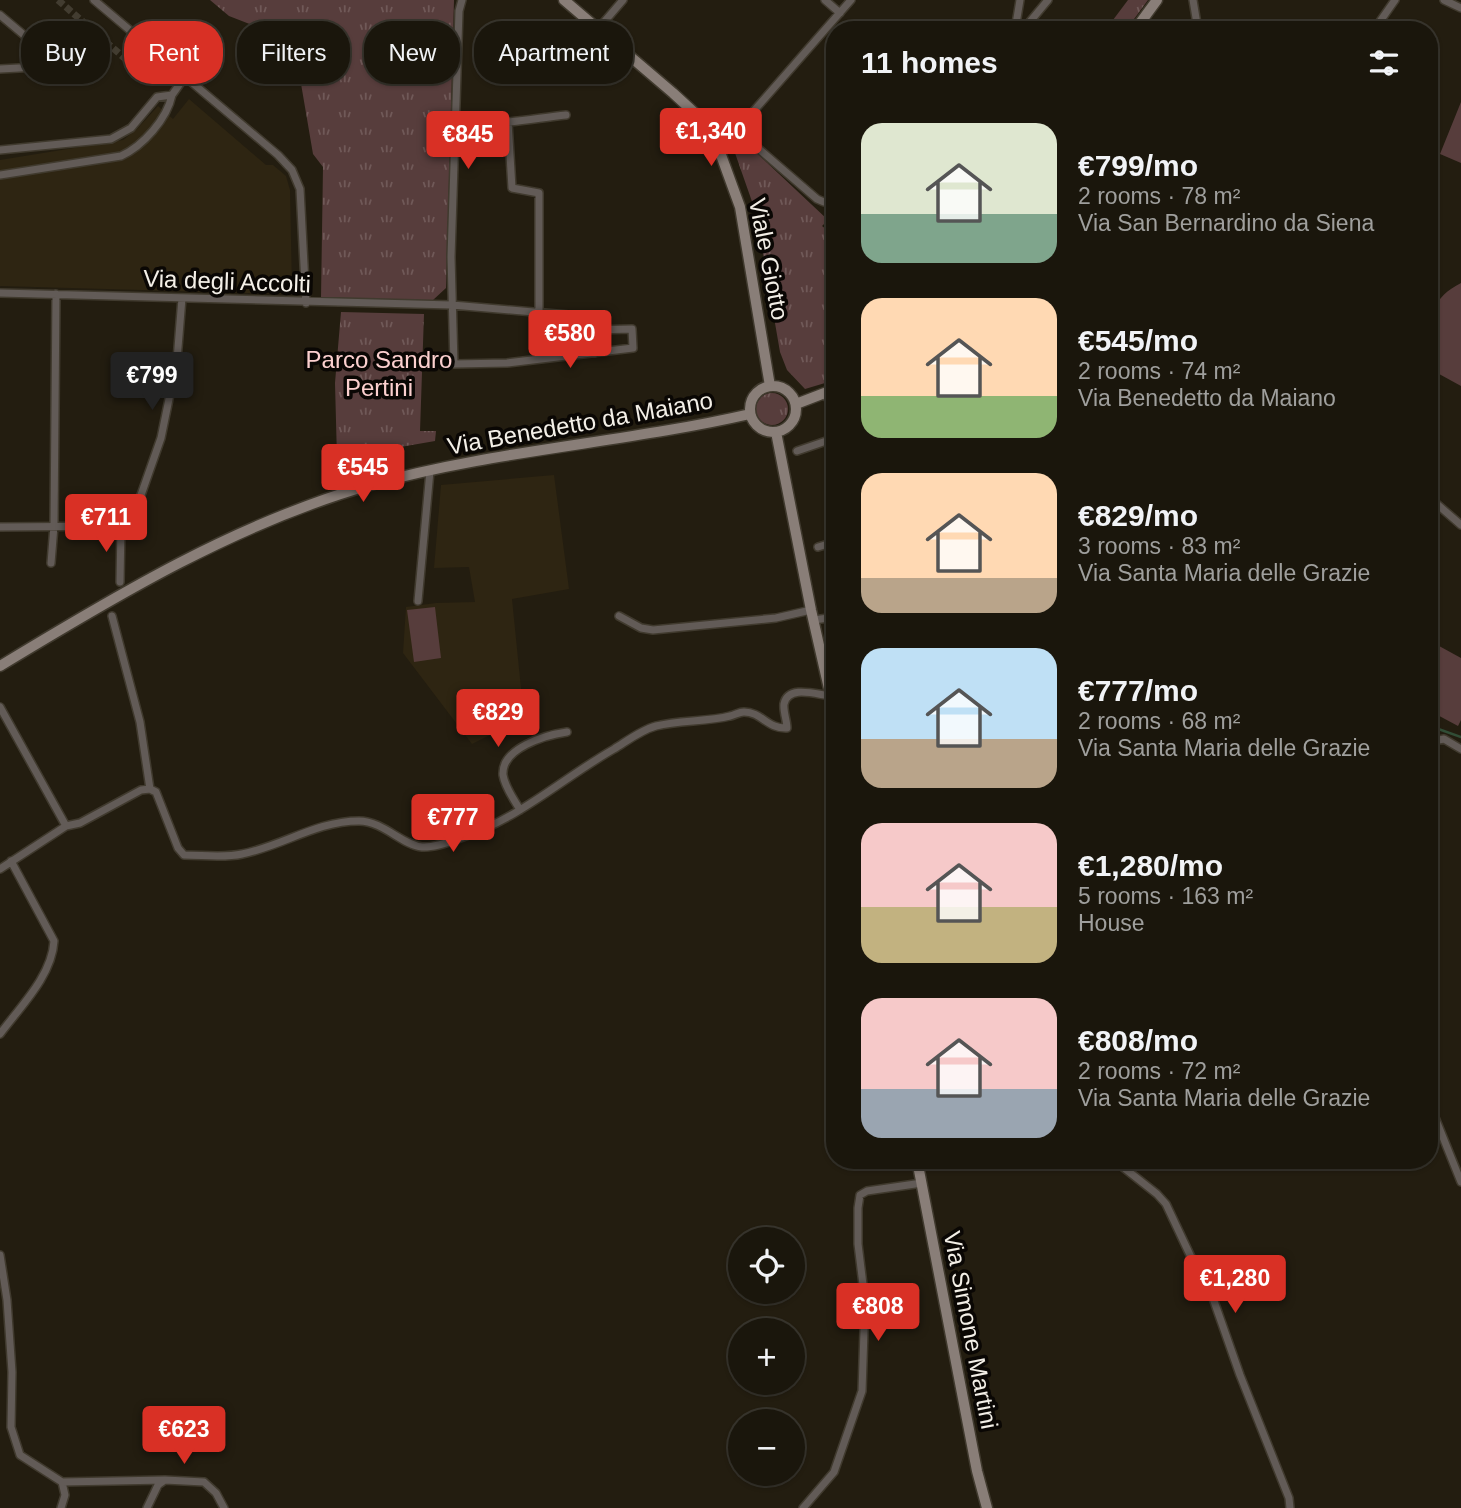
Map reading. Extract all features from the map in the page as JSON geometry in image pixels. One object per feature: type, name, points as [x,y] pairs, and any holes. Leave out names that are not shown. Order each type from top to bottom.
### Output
[{"type":"street","points":[[94,0],[124,26]]},
{"type":"street","points":[[459,21],[462,0]]},
{"type":"street","points":[[460,30],[463,10],[468,0]]},
{"type":"street","name":"Viale Giotto","points":[[564,0],[589,21]]},
{"type":"street","points":[[605,21],[623,0]]},
{"type":"street","points":[[825,0],[840,13]]},
{"type":"street","points":[[833,21],[851,0]]},
{"type":"street","points":[[1017,21],[1020,0]]},
{"type":"street","points":[[1030,21],[1048,0]]},
{"type":"street","points":[[1142,21],[1157,0]]},
{"type":"street","points":[[1193,0],[1196,21]]},
{"type":"street","points":[[1380,21],[1395,0]]},
{"type":"street","points":[[1444,0],[1461,8]]},
{"type":"street","points":[[0,15],[50,56],[38,67],[0,69]]},
{"type":"street","points":[[717,144],[737,130],[826,29]]},
{"type":"street","name":"Viale Giotto","points":[[633,59],[698,116],[717,144],[740,207],[769,386]]},
{"type":"street","points":[[0,176],[129,153],[169,109],[172,95],[180,84]]},
{"type":"street","points":[[191,84],[278,155],[292,170],[299,189],[306,303]]},
{"type":"street","points":[[457,84],[451,257],[454,364],[507,363],[595,353],[633,348],[632,329],[593,330],[595,353]]},
{"type":"street","points":[[0,150],[111,139],[131,128],[157,97],[172,95]]},
{"type":"street","points":[[456,122],[508,122],[566,115]]},
{"type":"street","points":[[508,122],[512,188],[539,193],[539,311]]},
{"type":"street","points":[[737,130],[817,199],[826,202]]},
{"type":"street","name":"Via degli Accolti","points":[[0,293],[452,305],[568,315]]},
{"type":"street","points":[[51,563],[54,526],[56,294]]},
{"type":"street","points":[[120,582],[121,526],[141,495],[161,438],[177,360],[182,298]]},
{"type":"street","points":[[769,386],[783,388],[789,392],[796,404],[796,412],[790,425],[776,432],[769,432],[757,426],[750,414],[754,395],[769,386]]},
{"type":"street","points":[[796,404],[826,392]]},
{"type":"street","points":[[821,394],[826,397]]},
{"type":"street","name":"Via Benedetto da Maiano","points":[[0,666],[191,556],[357,489],[430,471],[750,414]]},
{"type":"street","points":[[776,432],[812,615],[826,661]]},
{"type":"street","points":[[797,451],[826,441]]},
{"type":"street","points":[[418,601],[430,471]]},
{"type":"street","points":[[1438,505],[1461,525]]},
{"type":"street","points":[[0,527],[121,526]]},
{"type":"street","points":[[818,547],[826,545]]},
{"type":"street","points":[[619,616],[641,628],[653,630],[812,615],[826,616]]},
{"type":"street","points":[[112,616],[140,723],[150,789]]},
{"type":"street","points":[[0,869],[66,826],[80,823],[141,790],[150,789],[156,792],[178,848],[184,855],[241,855],[274,845],[311,829],[354,821],[374,823],[420,847],[432,846],[496,824],[594,760],[655,726],[730,716],[742,711],[754,713],[778,729],[787,728],[784,703],[790,695],[798,691],[826,703]]},
{"type":"street","points":[[0,707],[66,826]]},
{"type":"street","points":[[520,810],[505,785],[503,772],[508,759],[520,748],[538,739],[567,732]]},
{"type":"street","points":[[1438,739],[1444,739],[1461,749]]},
{"type":"street","points":[[0,1034],[43,976],[54,951],[50,932],[11,861]]},
{"type":"street","points":[[1438,1125],[1461,1182]]},
{"type":"street","name":"Via Simone Martini","points":[[918,1169],[977,1471],[987,1508]]},
{"type":"street","points":[[1125,1169],[1166,1204],[1191,1258],[1208,1284],[1240,1375],[1289,1498],[1290,1508]]},
{"type":"street","points":[[803,1508],[834,1472],[862,1391],[865,1301],[858,1244],[860,1195],[867,1191],[922,1183]]},
{"type":"street","points":[[0,1255],[7,1300],[12,1372],[11,1427],[20,1455],[62,1482],[204,1482],[216,1493],[224,1508]]},
{"type":"street","points":[[147,1508],[158,1485],[165,1480]]},
{"type":"street","points":[[61,1508],[65,1495],[62,1482]]},
{"type":"shaded area","points":[[189,99],[266,165],[273,165],[286,176],[290,190],[292,288],[286,294],[0,286],[0,160],[123,140],[158,106],[173,119]]},
{"type":"shaded area","points":[[554,475],[569,589],[512,599],[524,718],[472,744],[403,653],[406,607],[475,602],[469,567],[434,568],[441,485]]},
{"type":"green space","name":"Parco Sandro Pertini","points":[[210,0],[454,0],[453,21],[364,21],[364,84],[452,84],[446,288],[433,300],[321,299],[323,167],[313,154],[301,84],[350,84],[350,21],[242,21],[229,16]]},
{"type":"green space","points":[[1128,0],[1148,0],[1133,21],[1112,21]]},
{"type":"green space","points":[[1461,102],[1461,163],[1440,154]]},
{"type":"green space","points":[[747,144],[826,218],[822,226],[826,229],[826,383],[805,389],[787,370],[780,352],[756,213],[735,153]]},
{"type":"green space","points":[[1461,283],[1461,386],[1438,373],[1438,302],[1448,291]]},
{"type":"green space","name":"Parco Sandro Pertini","points":[[341,312],[424,314],[420,431],[436,431],[435,441],[337,458],[335,383]]},
{"type":"green space","points":[[772,393],[783,398],[788,409],[783,420],[772,425],[761,420],[756,409],[761,398]]},
{"type":"green space","points":[[435,607],[441,658],[414,662],[407,610]]},
{"type":"green space","points":[[1438,645],[1461,658],[1461,720],[1458,726],[1438,715]]},
{"type":"waterway","points":[[1438,729],[1461,737]]},
{"type":"tunnel","points":[[58,0],[124,58]]}]
